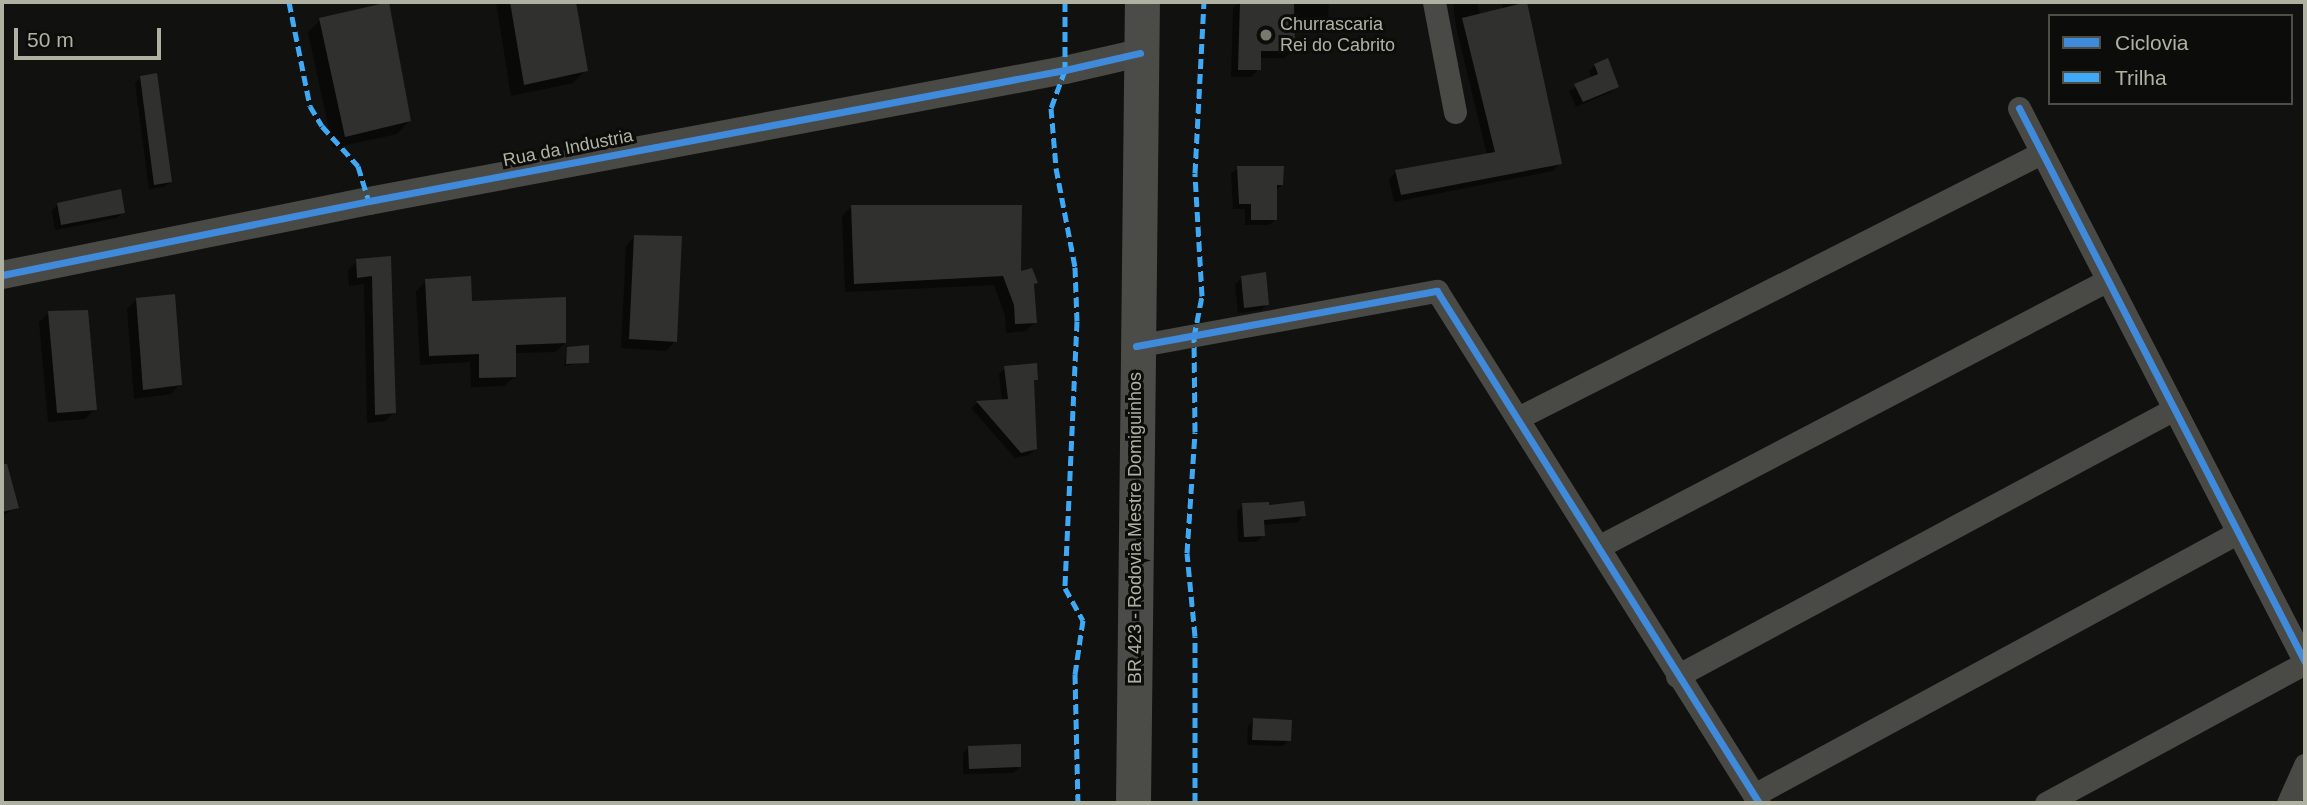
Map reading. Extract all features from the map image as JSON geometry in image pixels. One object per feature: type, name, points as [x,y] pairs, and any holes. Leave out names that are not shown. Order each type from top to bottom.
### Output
[{"type":"main road","name":"BR 423 - Rodovia Mestre Domiguinhos","points":[[1133,803],[1136,346],[1142,2]]},
{"type":"street","points":[[1434,2],[1455,112]]},
{"type":"street","name":"Rua da Industria","points":[[2,275],[383,199],[1065,70],[1140,53]]},
{"type":"street","points":[[2019,108],[2305,663],[2046,803]]},
{"type":"street","points":[[1518,418],[2041,153]]},
{"type":"street","points":[[1600,546],[2108,280]]},
{"type":"street","points":[[1136,346],[1437,291],[1600,546],[1677,676],[1757,799],[2237,533]]},
{"type":"street","points":[[1677,676],[2174,409]]},
{"type":"street","points":[[2288,803],[2305,765]]},
{"type":"building","points":[[389,2],[411,121],[345,137],[319,18]]},
{"type":"building","points":[[510,2],[576,2],[588,71],[524,85]]},
{"type":"building","name":"Churrascaria Rei do Cabrito","points":[[1240,2],[1294,2],[1295,51],[1261,51],[1261,70],[1238,70]]},
{"type":"building","points":[[1527,2],[1562,164],[1401,195],[1395,170],[1495,152],[1462,18]]},
{"type":"building","points":[[1608,58],[1619,87],[1583,102],[1574,84],[1598,74],[1594,64]]},
{"type":"building","points":[[157,73],[172,182],[154,185],[140,76]]},
{"type":"building","points":[[1237,166],[1284,166],[1283,185],[1277,185],[1277,220],[1251,220],[1251,204],[1239,204]]},
{"type":"building","points":[[121,189],[125,213],[61,225],[57,203]]},
{"type":"building","points":[[851,205],[1022,205],[1021,271],[1032,268],[1038,283],[1034,284],[1037,323],[1015,324],[1014,305],[1003,276],[854,284]]},
{"type":"building","points":[[634,235],[682,236],[677,342],[629,339]]},
{"type":"building","points":[[391,256],[396,413],[375,415],[372,276],[357,278],[356,259]]},
{"type":"building","points":[[1266,272],[1269,305],[1244,308],[1241,276]]},
{"type":"building","points":[[471,276],[472,301],[566,297],[566,343],[516,345],[516,377],[479,378],[479,354],[429,356],[425,279]]},
{"type":"building","points":[[175,294],[182,385],[143,390],[136,298]]},
{"type":"building","points":[[88,310],[97,410],[57,413],[48,311]]},
{"type":"building","points":[[589,345],[589,363],[566,364],[567,347]]},
{"type":"building","points":[[1037,363],[1038,380],[1034,380],[1037,449],[1021,453],[976,401],[1008,399],[1004,366]]},
{"type":"building","points":[[2,464],[7,464],[19,508],[2,512]]},
{"type":"building","points":[[1304,501],[1306,516],[1264,520],[1265,536],[1244,537],[1242,503],[1269,502],[1269,505]]},
{"type":"building","points":[[1253,718],[1292,720],[1291,741],[1252,740]]},
{"type":"building","points":[[1021,744],[1021,767],[969,769],[968,746]]},
{"type":"marked path","points":[[289,2],[310,106],[322,126],[358,166],[369,201]]},
{"type":"marked path","points":[[1065,2],[1065,70],[1051,108],[1056,168],[1075,267],[1077,321],[1065,588],[1083,620],[1075,674],[1078,803]]},
{"type":"marked path","points":[[1195,803],[1195,636],[1187,553],[1195,432],[1194,337],[1202,296],[1195,173],[1204,2]]},
{"type":"cycle path","points":[[2,275],[369,201],[1065,70],[1140,53]]},
{"type":"cycle path","points":[[2019,108],[2305,662]]},
{"type":"cycle path","points":[[1136,346],[1437,291],[1759,803]]},
{"type":"place","name":"Churrascaria Rei do Cabrito","points":[[1266,35]]}]
